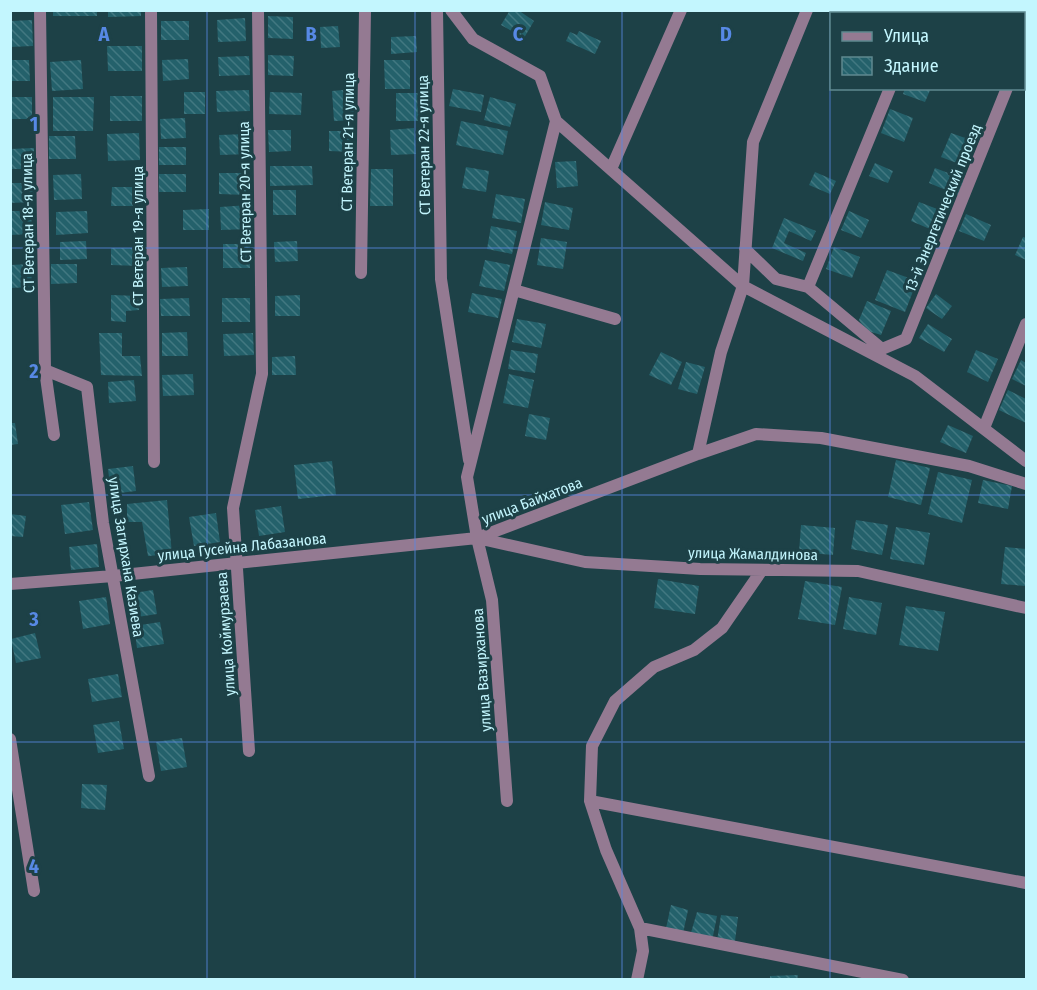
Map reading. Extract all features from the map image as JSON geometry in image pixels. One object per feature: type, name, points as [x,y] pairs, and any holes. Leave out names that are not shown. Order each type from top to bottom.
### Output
[{"type":"street","name":"СТ Ветеран 18-я улица","points":[[40,10],[45,370],[54,435]]},
{"type":"street","name":"СТ Ветеран 19-я улица","points":[[151,10],[154,462]]},
{"type":"street","name":"СТ Ветеран 20-я улица","points":[[258,10],[262,374]]},
{"type":"street","name":"СТ Ветеран 21-я улица","points":[[361,273],[365,10]]},
{"type":"street","name":"СТ Ветеран 22-я улица","points":[[437,10],[441,279],[470,466]]},
{"type":"street","points":[[451,10],[473,39],[540,76],[556,121],[743,286],[915,376]]},
{"type":"street","points":[[611,169],[681,10]]},
{"type":"street","points":[[698,454],[721,352],[743,286],[753,142],[807,10]]},
{"type":"street","points":[[810,281],[889,90]]},
{"type":"street","name":"13-й Энергетический проезд","points":[[882,349],[906,339],[1006,90]]},
{"type":"street","name":"улица Байхатова","points":[[556,121],[467,477],[477,538],[756,434],[821,438],[969,466],[1026,484]]},
{"type":"street","points":[[745,249],[776,279],[810,281],[882,349],[1026,460]]},
{"type":"street","points":[[514,290],[615,319]]},
{"type":"street","points":[[984,428],[1026,324]]},
{"type":"street","name":"улица Загирхана Казиева","points":[[45,370],[87,387],[103,523],[149,776]]},
{"type":"street","name":"улица Коймурзаева","points":[[249,751],[233,508],[262,374]]},
{"type":"street","name":"улица Гусейна Лабазанова","points":[[10,584],[113,576],[477,538]]},
{"type":"street","name":"улица Жамалдинова","points":[[477,538],[585,562],[700,569],[858,571],[1026,608]]},
{"type":"street","name":"улица Вазирханова","points":[[477,538],[492,600],[507,801]]},
{"type":"street","points":[[637,980],[643,951],[640,928],[606,850],[590,801],[592,746],[615,701],[654,667],[694,650],[722,628],[762,570]]},
{"type":"street","points":[[10,739],[34,891]]},
{"type":"street","points":[[590,801],[1026,883]]},
{"type":"street","points":[[640,928],[903,980]]},
{"type":"building","points":[[53,10],[97,10],[97,16],[53,16]]},
{"type":"building","points":[[108,10],[141,10],[141,16],[108,17]]},
{"type":"building","points":[[510,10],[518,10],[534,21],[524,38],[501,25]]},
{"type":"building","points":[[268,16],[293,17],[293,39],[268,38]]},
{"type":"building","points":[[245,18],[246,41],[218,42],[217,20]]},
{"type":"building","points":[[32,20],[33,46],[10,47],[10,21]]},
{"type":"building","points":[[161,21],[189,21],[189,40],[161,40]]},
{"type":"building","points":[[338,26],[340,47],[321,48],[320,27]]},
{"type":"building","points":[[579,31],[601,41],[595,54],[566,41],[570,32],[577,35]]},
{"type":"building","points":[[416,36],[417,52],[391,54],[391,37]]},
{"type":"building","points":[[107,46],[142,46],[142,71],[108,71]]},
{"type":"building","points":[[268,55],[294,56],[293,76],[268,75]]},
{"type":"building","points":[[249,56],[250,75],[219,76],[218,57]]},
{"type":"building","points":[[188,59],[189,79],[163,81],[162,60]]},
{"type":"building","points":[[10,60],[29,60],[30,81],[10,81]]},
{"type":"building","points":[[81,60],[83,89],[52,91],[50,62]]},
{"type":"building","points":[[384,60],[410,60],[410,89],[385,89]]},
{"type":"building","points":[[354,89],[356,120],[334,121],[332,91]]},
{"type":"building","points":[[453,89],[484,95],[481,112],[449,106]]},
{"type":"building","points":[[249,90],[250,111],[217,112],[216,91]]},
{"type":"building","points":[[904,90],[930,90],[925,102],[903,94]]},
{"type":"building","points":[[184,92],[205,92],[205,114],[184,114]]},
{"type":"building","points":[[270,92],[302,93],[301,115],[269,114]]},
{"type":"building","points":[[396,93],[420,93],[419,121],[396,121]]},
{"type":"building","points":[[110,96],[142,96],[142,121],[110,121]]},
{"type":"building","points":[[10,97],[32,97],[32,119],[10,119]]},
{"type":"building","points":[[53,97],[94,97],[93,131],[53,131]]},
{"type":"building","points":[[490,97],[516,104],[510,127],[484,120]]},
{"type":"building","points":[[890,109],[913,118],[904,142],[881,133]]},
{"type":"building","points":[[185,118],[186,138],[161,139],[160,119]]},
{"type":"building","points":[[461,121],[508,131],[503,155],[456,145]]},
{"type":"building","points":[[414,128],[416,154],[391,155],[390,130]]},
{"type":"building","points":[[268,130],[291,130],[291,151],[269,152]]},
{"type":"building","points":[[329,131],[353,131],[353,152],[329,151]]},
{"type":"building","points":[[139,133],[140,160],[108,161],[107,134]]},
{"type":"building","points":[[951,133],[971,140],[962,165],[941,157]]},
{"type":"building","points":[[248,134],[249,154],[220,155],[219,135]]},
{"type":"building","points":[[49,136],[75,136],[76,159],[49,159]]},
{"type":"building","points":[[159,147],[186,147],[186,165],[159,165]]},
{"type":"building","points":[[34,148],[34,169],[10,169],[10,149]]},
{"type":"building","points":[[576,161],[578,186],[557,188],[555,162]]},
{"type":"building","points":[[875,163],[893,171],[888,183],[869,176]]},
{"type":"building","points":[[270,166],[312,166],[313,185],[270,186]]},
{"type":"building","points":[[466,167],[489,171],[486,192],[462,188]]},
{"type":"building","points":[[935,168],[964,179],[958,195],[929,183]]},
{"type":"building","points":[[371,169],[393,169],[393,206],[370,206]]},
{"type":"building","points":[[815,172],[836,181],[830,194],[809,185]]},
{"type":"building","points":[[219,173],[247,173],[246,195],[219,194]]},
{"type":"building","points":[[81,174],[82,199],[54,200],[53,175]]},
{"type":"building","points":[[159,174],[186,174],[186,192],[159,192]]},
{"type":"building","points":[[10,183],[34,183],[34,202],[10,203]]},
{"type":"building","points":[[112,187],[140,187],[140,206],[111,206]]},
{"type":"building","points":[[273,190],[296,190],[296,215],[273,215]]},
{"type":"building","points":[[496,194],[525,199],[521,223],[492,218]]},
{"type":"building","points":[[545,202],[573,208],[569,230],[541,225]]},
{"type":"building","points":[[919,202],[945,212],[937,232],[911,221]]},
{"type":"building","points":[[249,205],[250,229],[221,230],[220,207]]},
{"type":"building","points":[[209,209],[209,230],[183,230],[183,210]]},
{"type":"building","points":[[10,211],[31,211],[32,234],[10,235]]},
{"type":"building","points":[[87,211],[88,233],[56,235],[56,212]]},
{"type":"building","points":[[849,211],[869,220],[861,238],[841,230]]},
{"type":"building","points":[[966,214],[991,225],[984,241],[959,231]]},
{"type":"building","points":[[784,218],[816,231],[811,241],[789,231],[784,243],[806,253],[803,261],[772,248]]},
{"type":"building","points":[[491,226],[517,231],[512,254],[487,249]]},
{"type":"building","points":[[1023,237],[1026,238],[1026,260],[1015,255]]},
{"type":"building","points":[[541,238],[567,242],[563,269],[537,265]]},
{"type":"building","points":[[86,241],[87,259],[60,260],[60,242]]},
{"type":"building","points":[[297,241],[298,261],[275,262],[274,242]]},
{"type":"building","points":[[223,244],[250,244],[250,268],[223,268]]},
{"type":"building","points":[[834,247],[860,257],[852,278],[826,269]]},
{"type":"building","points":[[111,248],[140,248],[140,266],[111,265]]},
{"type":"building","points":[[485,260],[510,265],[504,291],[479,286]]},
{"type":"building","points":[[31,264],[32,287],[10,288],[10,265]]},
{"type":"building","points":[[51,264],[77,264],[77,283],[51,284]]},
{"type":"building","points":[[187,267],[188,286],[162,287],[161,268]]},
{"type":"building","points":[[887,270],[917,281],[905,312],[875,300]]},
{"type":"building","points":[[472,293],[502,299],[498,318],[468,312]]},
{"type":"building","points":[[936,294],[952,306],[942,319],[926,308]]},
{"type":"building","points":[[111,295],[140,296],[139,310],[126,311],[126,322],[111,321]]},
{"type":"building","points":[[300,295],[300,316],[275,316],[275,296]]},
{"type":"building","points":[[189,298],[190,316],[161,316],[160,299]]},
{"type":"building","points":[[222,298],[250,298],[250,322],[222,322]]},
{"type":"building","points":[[867,301],[891,311],[881,335],[865,330],[859,320]]},
{"type":"building","points":[[517,319],[546,324],[541,348],[512,342]]},
{"type":"building","points":[[928,324],[952,339],[944,352],[919,338]]},
{"type":"building","points":[[187,332],[188,356],[162,356],[162,333]]},
{"type":"building","points":[[99,333],[122,333],[122,356],[140,356],[142,376],[101,375]]},
{"type":"building","points":[[253,333],[254,355],[224,356],[223,334]]},
{"type":"building","points":[[511,350],[538,354],[535,373],[508,369]]},
{"type":"building","points":[[976,350],[998,359],[988,382],[967,372]]},
{"type":"building","points":[[661,352],[682,362],[671,385],[649,375]]},
{"type":"building","points":[[295,356],[296,375],[272,375],[272,357]]},
{"type":"building","points":[[1021,360],[1026,363],[1026,386],[1012,379]]},
{"type":"building","points":[[686,362],[705,367],[697,394],[678,389]]},
{"type":"building","points":[[193,374],[194,395],[163,396],[162,375]]},
{"type":"building","points":[[509,374],[534,380],[528,408],[503,403]]},
{"type":"building","points":[[134,380],[136,401],[109,403],[108,382]]},
{"type":"building","points":[[1008,390],[1026,399],[1026,423],[999,410]]},
{"type":"building","points":[[529,414],[550,418],[546,440],[525,436]]},
{"type":"building","points":[[10,423],[15,423],[18,444],[10,445]]},
{"type":"building","points":[[948,425],[973,436],[966,453],[940,442]]},
{"type":"building","points":[[896,460],[930,468],[921,505],[888,497]]},
{"type":"building","points":[[332,461],[336,495],[298,499],[294,465]]},
{"type":"building","points":[[133,466],[136,491],[111,494],[108,469]]},
{"type":"building","points":[[938,472],[972,480],[962,523],[928,514]]},
{"type":"building","points":[[983,480],[1012,486],[1008,509],[978,503]]},
{"type":"building","points":[[167,500],[172,554],[148,556],[142,522],[127,522],[127,504]]},
{"type":"building","points":[[89,502],[93,530],[65,534],[61,505]]},
{"type":"building","points":[[281,506],[285,532],[259,536],[255,510]]},
{"type":"building","points":[[216,513],[220,542],[194,546],[189,517]]},
{"type":"building","points":[[10,514],[26,516],[23,537],[10,536]]},
{"type":"building","points":[[856,520],[888,525],[882,555],[851,549]]},
{"type":"building","points":[[801,525],[835,528],[833,555],[799,552]]},
{"type":"building","points":[[896,527],[930,533],[924,565],[890,559]]},
{"type":"building","points":[[97,544],[99,567],[71,570],[69,547]]},
{"type":"building","points":[[1005,547],[1026,549],[1026,586],[1001,584]]},
{"type":"building","points":[[658,579],[699,586],[695,614],[654,608]]},
{"type":"building","points":[[805,581],[842,587],[835,625],[798,619]]},
{"type":"building","points":[[153,590],[157,614],[131,618],[127,594]]},
{"type":"building","points":[[106,597],[110,624],[83,629],[79,601]]},
{"type":"building","points":[[849,597],[882,603],[876,635],[843,629]]},
{"type":"building","points":[[906,606],[945,612],[938,651],[899,645]]},
{"type":"building","points":[[160,622],[164,644],[137,648],[134,626]]},
{"type":"building","points":[[35,633],[41,658],[16,663],[11,639]]},
{"type":"building","points":[[118,674],[122,697],[92,702],[88,679]]},
{"type":"building","points":[[119,721],[124,749],[98,753],[93,725]]},
{"type":"building","points":[[182,738],[187,767],[161,771],[156,742]]},
{"type":"building","points":[[82,784],[107,785],[105,810],[81,808]]},
{"type":"building","points":[[671,905],[688,910],[682,938],[665,933]]},
{"type":"building","points":[[697,912],[717,916],[712,941],[690,936]]},
{"type":"building","points":[[721,915],[738,917],[735,941],[717,941]]},
{"type":"building","points":[[798,975],[797,980],[770,980],[770,976]]}]
